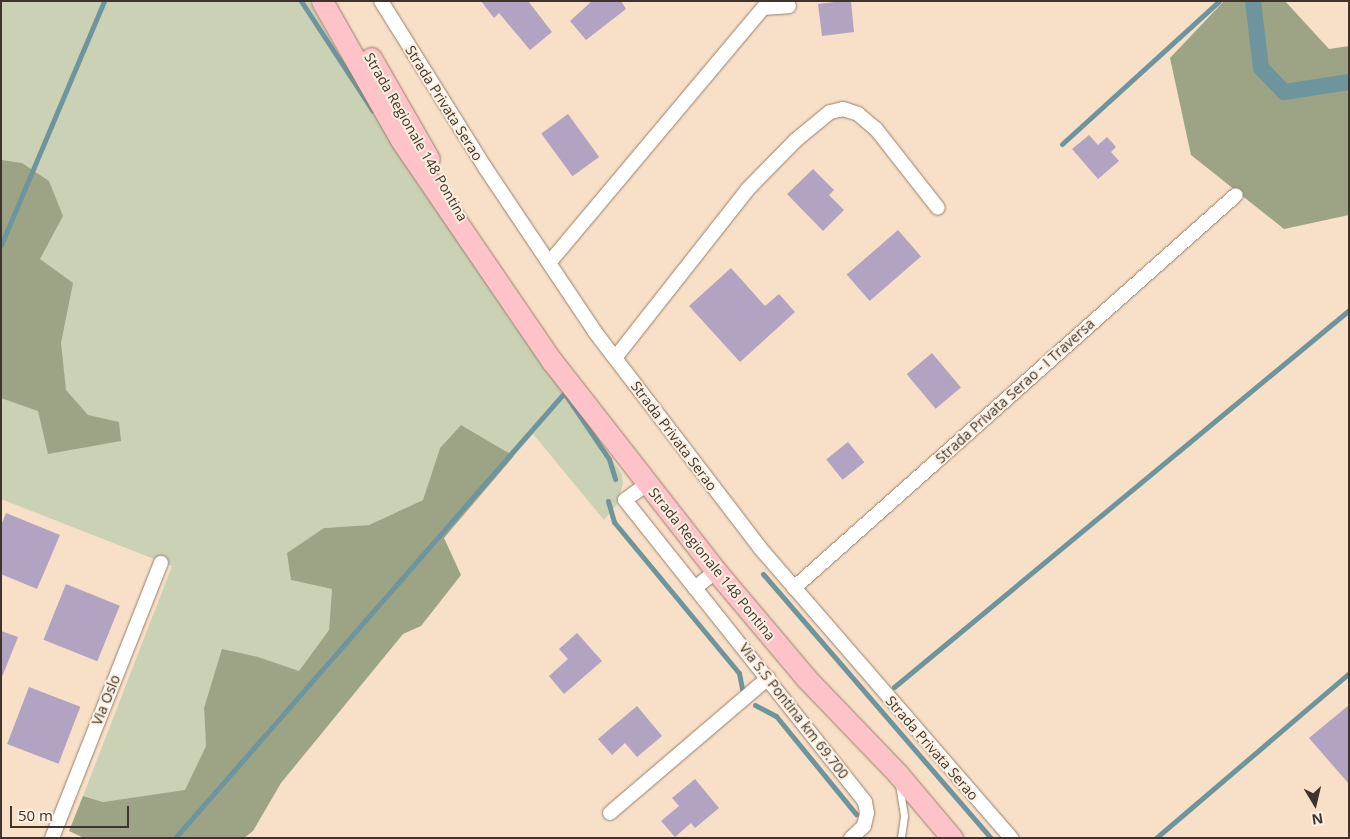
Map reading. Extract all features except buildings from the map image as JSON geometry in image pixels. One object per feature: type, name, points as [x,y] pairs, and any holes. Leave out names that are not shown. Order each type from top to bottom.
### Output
[{"type":"main road","name":"Strada Regionale 148 Pontina","points":[[322,1],[401,140],[552,361],[716,571],[806,678],[898,774],[952,838]]},
{"type":"main road","name":"Strada Regionale 148 Pontina","points":[[339,1],[493,273]]},
{"type":"street","name":"Strada Privata Serao","points":[[381,1],[486,169],[616,358],[794,588],[1011,838]]},
{"type":"street","points":[[549,263],[763,8],[789,6]]},
{"type":"street","points":[[616,358],[747,190],[796,140],[830,112],[843,109],[858,114],[876,129],[938,208]]},
{"type":"street","name":"Strada Privata Serao - I Traversa","points":[[794,588],[1236,195]]},
{"type":"street","name":"Via S.S Pontina km 69.700","points":[[647,484],[625,500],[865,802],[868,813],[864,826],[851,838]]},
{"type":"street","name":"Via Oslo","points":[[52,838],[161,563]]},
{"type":"street","points":[[694,588],[716,571]]},
{"type":"street","points":[[610,813],[768,678]]},
{"type":"lane","points":[[898,774],[904,816],[901,838]]},
{"type":"green space","points":[[1,1],[309,1],[340,56],[510,320],[622,474],[623,483],[617,504],[604,520],[533,434],[514,456],[461,425],[440,448],[423,500],[369,525],[324,528],[291,580],[332,589],[329,630],[299,672],[258,657],[204,708],[206,746],[185,791],[103,802],[83,796],[172,566],[1,499]]},
{"type":"green space","points":[[1224,1],[1285,1],[1329,49],[1349,46],[1349,215],[1284,229],[1191,155],[1170,58]]},
{"type":"green space","points":[[1,160],[22,163],[49,181],[63,216],[40,259],[73,283],[61,343],[66,390],[88,415],[119,422],[121,441],[48,454],[38,411],[1,398]]},
{"type":"green space","points":[[461,425],[514,456],[444,538],[461,575],[421,626],[403,634],[281,783],[253,831],[244,838],[84,838],[69,831],[83,796],[103,802],[185,790],[206,746],[204,708],[222,649],[258,657],[299,671],[329,630],[332,589],[291,580],[287,553],[324,528],[369,525],[423,500],[440,448]]},
{"type":"waterway","points":[[1,245],[104,1]]},
{"type":"waterway","points":[[301,1],[373,111]]},
{"type":"waterway","points":[[1062,144],[1219,1]]},
{"type":"waterway","points":[[1253,1],[1261,68],[1284,92],[1349,82]]},
{"type":"waterway","points":[[894,687],[1349,310]]},
{"type":"waterway","points":[[175,838],[564,393]]},
{"type":"waterway","points":[[565,394],[609,459],[615,479]]},
{"type":"waterway","points":[[608,501],[614,522],[739,673],[742,689]]},
{"type":"waterway","points":[[763,574],[991,838]]},
{"type":"waterway","points":[[1156,838],[1349,673]]},
{"type":"waterway","points":[[755,705],[776,716],[856,814]]}]
